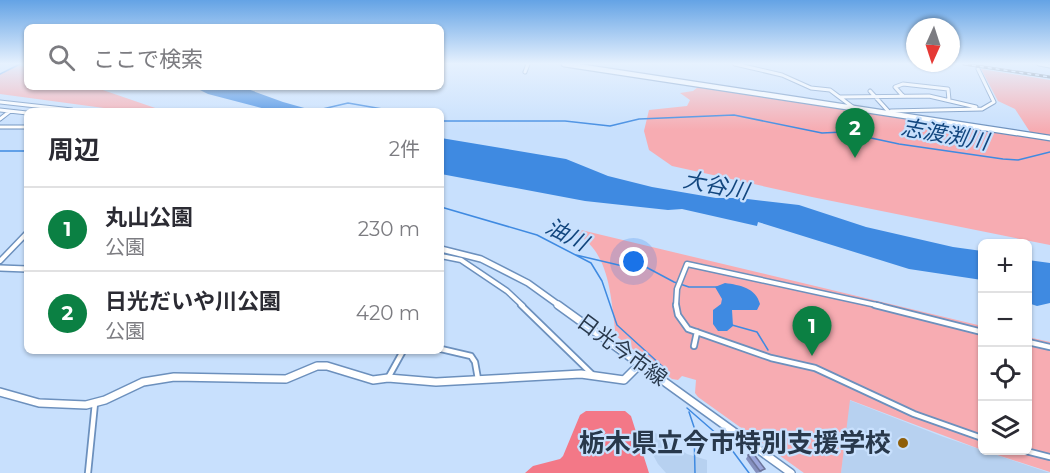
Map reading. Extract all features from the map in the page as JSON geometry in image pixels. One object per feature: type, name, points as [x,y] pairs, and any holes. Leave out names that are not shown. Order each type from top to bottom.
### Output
[{"type":"main road","points":[[709,86],[1050,138]]},
{"type":"main road","name":"日光今市線","points":[[444,250],[481,260],[528,283],[791,473]]},
{"type":"main road","points":[[0,268],[24,269]]},
{"type":"main road","points":[[0,392],[39,403],[86,405],[142,382],[174,377],[286,379],[316,366],[327,366],[373,380],[388,378],[436,382],[593,375],[624,380],[641,363]]},
{"type":"street","points":[[807,86],[830,90],[854,108]]},
{"type":"street","points":[[897,86],[895,87],[903,96]]},
{"type":"street","points":[[922,86],[948,89],[949,100]]},
{"type":"street","points":[[870,91],[890,113],[891,111],[982,109],[994,102],[986,86]]},
{"type":"street","points":[[840,98],[903,96],[949,100],[982,109]]},
{"type":"street","points":[[0,102],[45,108]]},
{"type":"street","points":[[0,110],[24,113]]},
{"type":"street","points":[[0,119],[10,111]]},
{"type":"street","points":[[0,127],[24,127]]},
{"type":"street","points":[[0,261],[24,236]]},
{"type":"street","points":[[444,257],[461,260],[507,291],[593,375]]},
{"type":"street","points":[[978,331],[854,299],[687,264],[678,284],[675,306],[684,326],[697,332],[771,358],[815,368],[914,414],[978,437]]},
{"type":"street","points":[[694,346],[697,332]]},
{"type":"street","points":[[1032,343],[1050,346]]},
{"type":"street","points":[[444,351],[471,356],[476,362],[478,380]]},
{"type":"street","points":[[388,378],[401,354]]},
{"type":"street","points":[[88,473],[95,403]]},
{"type":"street","points":[[1032,452],[1050,457]]},
{"type":"shaded area","points":[[0,86],[24,86],[24,90],[103,90],[155,108],[104,108],[0,94]]},
{"type":"shaded area","points":[[990,86],[1050,86],[1050,135],[1030,132],[1015,109],[998,101]]},
{"type":"shaded area","points":[[698,87],[1050,139],[1050,245],[1032,241],[1032,239],[1020,239],[812,197],[672,166],[649,150],[644,131],[649,110],[687,106],[690,100],[680,93],[693,91]]},
{"type":"shaded area","points":[[581,230],[978,325],[978,448],[850,400],[841,473],[804,473],[698,397],[695,393],[696,380],[682,376],[678,380],[672,379],[616,336],[608,280],[603,266],[589,243],[578,235]]},
{"type":"shaded area","points":[[1032,338],[1050,342],[1050,472],[997,455],[1032,455]]},
{"type":"shaded area","name":"栃木県立今市特別支援学校","points":[[849,400],[978,449],[978,455],[997,455],[1050,473],[841,473]]},
{"type":"shaded area","points":[[586,411],[625,411],[631,416],[649,473],[525,473],[533,466],[560,459],[563,456],[580,415]]},
{"type":"shaded area","points":[[654,432],[687,454],[707,460],[707,473],[666,473],[652,453]]},
{"type":"water","points":[[200,90],[250,90],[304,108],[262,108]]},
{"type":"water","points":[[444,139],[566,159],[608,176],[652,187],[716,198],[739,198],[799,205],[866,227],[978,250],[978,279],[909,269],[758,222],[757,226],[682,209],[668,210],[585,201],[444,175]]},
{"type":"water","points":[[1032,261],[1050,263],[1050,303],[1037,306],[1032,304]]},
{"type":"water","points":[[725,283],[742,286],[751,291],[760,304],[757,310],[732,310],[733,326],[727,331],[718,331],[713,324],[713,310],[721,304],[722,299],[715,287]]},
{"type":"building","points":[[753,453],[765,469],[760,471],[748,455]]},
{"type":"waterway","name":"志渡渕川","points":[[327,108],[348,103],[377,108]]},
{"type":"waterway","name":"志渡渕川","points":[[444,121],[565,121],[610,126],[639,119],[734,115],[822,133],[843,132],[899,144],[1003,159],[1018,160],[1050,152]]},
{"type":"waterway","points":[[0,151],[24,151]]},
{"type":"waterway","name":"油川","points":[[444,208],[537,235],[591,263],[602,281],[617,325],[662,366]]},
{"type":"waterway","points":[[576,255],[627,267],[644,266],[674,282],[689,287],[717,287]]},
{"type":"waterway","points":[[732,325],[757,332],[768,350]]},
{"type":"waterway","name":"油川","points":[[687,408],[726,442],[749,473]]},
{"type":"waterway","points":[[689,412],[694,427],[695,473]]},
{"type":"place","name":"日光だいや川公園","points":[[855,158]]},
{"type":"place","name":"丸山公園","points":[[812,356]]},
{"type":"place","name":"栃木県立今市特別支援学校","points":[[903,443]]},
{"type":"water label","name":"大谷川","points":[[716,185]]}]
